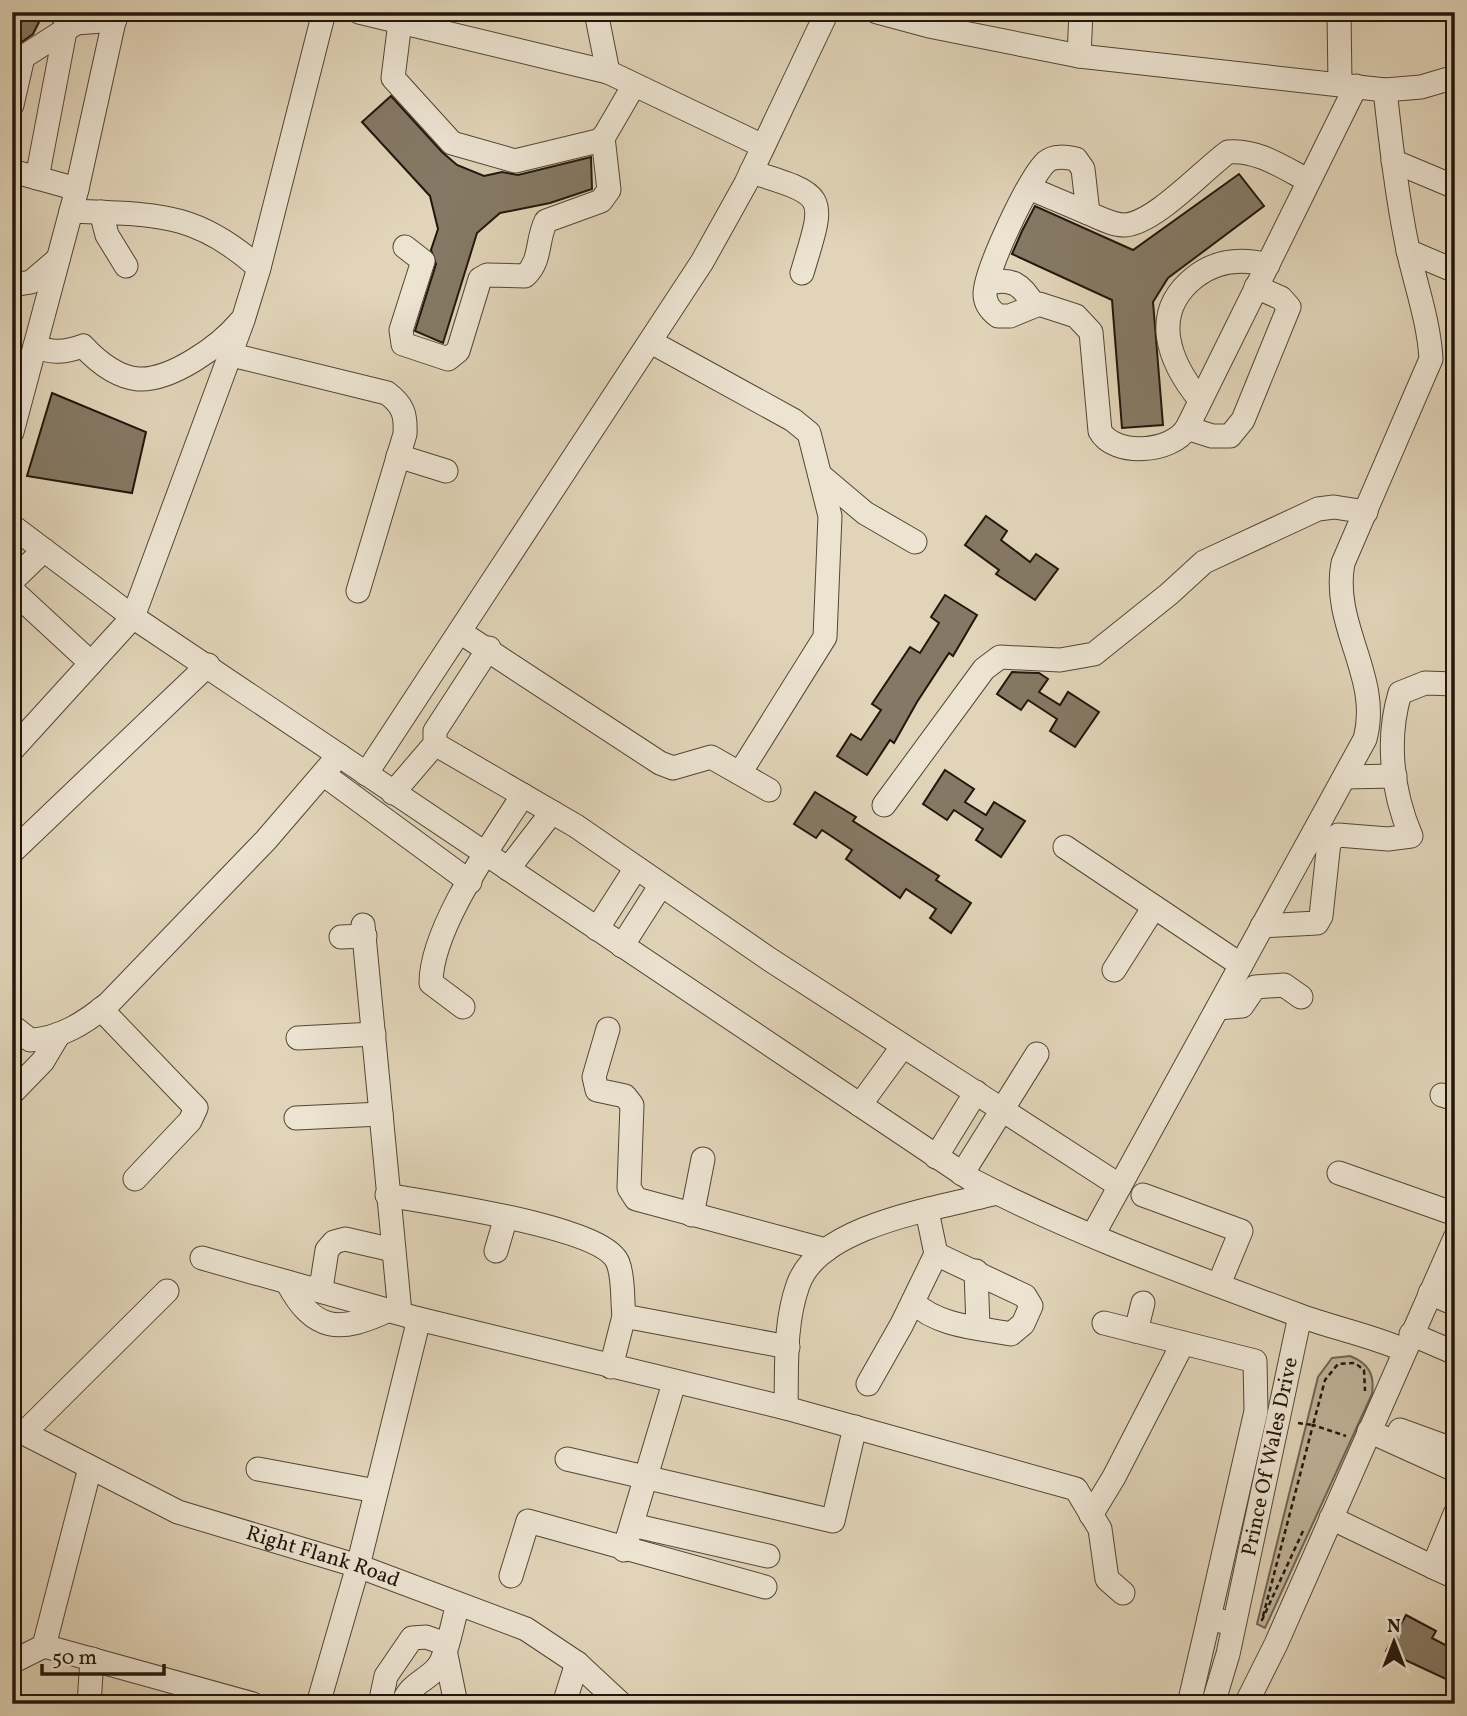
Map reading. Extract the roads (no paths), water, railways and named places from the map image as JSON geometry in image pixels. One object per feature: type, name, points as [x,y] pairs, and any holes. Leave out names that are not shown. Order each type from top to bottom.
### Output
[{"type":"street","points":[[12,750],[133,617],[232,355],[259,268],[324,12]]},
{"type":"street","points":[[359,12],[608,72],[763,146]]},
{"type":"street","points":[[596,12],[608,72]]},
{"type":"street","points":[[366,774],[702,262],[751,172],[827,12]]},
{"type":"street","points":[[877,12],[929,26],[1079,56],[1385,90],[1421,87],[1455,77]]},
{"type":"street","points":[[1079,56],[1081,12]]},
{"type":"street","points":[[1088,213],[1083,169],[1076,159],[1061,156],[1047,161],[1029,188],[987,284],[985,295],[989,310],[998,316],[1010,316],[1039,304],[1076,316],[1091,332],[1100,432],[1105,441],[1119,446],[1163,446],[1177,440],[1187,428],[1309,181],[1348,85],[1339,12]]},
{"type":"street","points":[[12,105],[18,56],[67,22],[116,16],[74,200],[35,346],[18,385],[12,432]]},
{"type":"street","points":[[37,178],[67,22]]},
{"type":"street","points":[[400,22],[393,78],[452,143],[515,161],[603,137]]},
{"type":"street","points":[[405,247],[424,261],[401,330],[403,344],[448,359],[458,351],[480,279],[487,275],[525,276],[539,256],[540,233],[546,221],[601,201],[609,190],[603,137],[634,85]]},
{"type":"street","points":[[1093,1235],[1345,777],[1365,739],[1371,717],[1339,587],[1343,563],[1431,359],[1430,337],[1408,251],[1393,161],[1385,90]]},
{"type":"street","points":[[1029,188],[1114,224],[1127,225],[1146,218],[1228,152],[1241,151],[1263,158],[1309,181]]},
{"type":"street","points":[[1393,161],[1455,187]]},
{"type":"street","points":[[12,170],[37,178],[101,212],[168,217],[199,225],[236,248],[259,268]]},
{"type":"street","points":[[751,172],[800,187],[812,196],[818,208],[818,222],[803,273]]},
{"type":"street","points":[[101,212],[107,235],[126,266]]},
{"type":"street","points":[[1408,251],[1455,271]]},
{"type":"street","points":[[12,285],[31,282],[58,259]]},
{"type":"street","points":[[1200,400],[1185,381],[1172,355],[1168,334],[1170,305],[1182,287],[1208,267],[1230,261],[1268,265]]},
{"type":"street","points":[[987,284],[999,279],[1013,282],[1021,286],[1034,306]]},
{"type":"street","points":[[1187,428],[1212,436],[1230,436],[1243,420],[1289,307],[1281,298],[1256,287]]},
{"type":"street","points":[[35,346],[47,351],[66,351],[83,346],[99,363],[136,379],[146,378],[193,361],[227,338],[243,320]]},
{"type":"street","points":[[651,342],[793,420],[809,433],[830,516],[825,637],[740,773]]},
{"type":"street","points":[[232,355],[387,393],[399,403],[406,417],[398,456],[358,591]]},
{"type":"street","points":[[398,456],[446,471]]},
{"type":"street","points":[[820,475],[865,513],[915,542]]},
{"type":"street","points":[[884,806],[984,669],[1000,657],[1060,660],[1094,654],[1204,562],[1223,551],[1318,509],[1334,507],[1366,512]]},
{"type":"street","points":[[12,526],[133,617],[962,1174],[997,1193],[1093,1235],[1300,1316],[1455,1353]]},
{"type":"street","points":[[12,581],[44,550]]},
{"type":"street","points":[[12,590],[91,663]]},
{"type":"street","points":[[460,632],[489,648],[660,763],[673,768],[711,757],[769,790]]},
{"type":"street","points":[[393,793],[435,744],[435,731],[489,648]]},
{"type":"street","points":[[12,852],[208,665]]},
{"type":"street","points":[[1262,926],[1317,923],[1321,916],[1329,842],[1338,835],[1388,839],[1411,836],[1403,817],[1395,776],[1392,718],[1400,693],[1425,683],[1455,684]]},
{"type":"street","points":[[435,744],[552,812],[1120,1186]]},
{"type":"street","points":[[12,1026],[30,1040],[60,1034],[101,1009],[188,923],[339,755]]},
{"type":"street","points":[[323,774],[470,883]]},
{"type":"street","points":[[1345,777],[1395,776]]},
{"type":"street","points":[[463,1007],[431,983],[431,963],[470,883],[523,796]]},
{"type":"street","points":[[508,869],[552,812]]},
{"type":"street","points":[[1065,847],[1241,965]]},
{"type":"street","points":[[597,929],[636,868]]},
{"type":"street","points":[[622,946],[661,885]]},
{"type":"street","points":[[1114,970],[1154,907]]},
{"type":"street","points":[[318,1704],[358,1566],[376,1491],[402,1314],[387,1195],[364,931],[341,937]]},
{"type":"street","points":[[1217,1008],[1242,1006],[1255,987],[1284,985],[1301,997]]},
{"type":"street","points":[[101,1009],[196,1108],[190,1121],[135,1179]]},
{"type":"street","points":[[608,1029],[594,1077],[597,1090],[625,1096],[632,1105],[629,1188],[636,1199],[826,1250]]},
{"type":"street","points":[[12,1093],[43,1061],[60,1034]]},
{"type":"street","points":[[298,1038],[374,1034]]},
{"type":"street","points":[[860,1105],[904,1046]]},
{"type":"street","points":[[962,1174],[1037,1054]]},
{"type":"street","points":[[936,1157],[976,1092]]},
{"type":"street","points":[[296,1118],[381,1114]]},
{"type":"street","points":[[692,1215],[703,1159]]},
{"type":"street","points":[[1339,1173],[1455,1214]]},
{"type":"street","points":[[786,1408],[789,1320],[798,1282],[826,1250],[840,1239],[884,1222],[997,1193]]},
{"type":"street","points":[[387,1195],[567,1231],[606,1247],[618,1263],[624,1316],[611,1367]]},
{"type":"street","points":[[1143,1195],[1241,1231],[1219,1284]]},
{"type":"street","points":[[868,1384],[936,1254],[927,1211]]},
{"type":"street","points":[[496,1251],[506,1217]]},
{"type":"street","points":[[1255,1700],[1331,1518],[1365,1426],[1408,1342],[1455,1238]]},
{"type":"street","points":[[313,1289],[322,1282],[327,1250],[334,1242],[345,1239],[393,1250]]},
{"type":"street","points":[[913,1302],[926,1315],[1011,1334],[1023,1324],[1031,1306],[1025,1296],[936,1254]]},
{"type":"street","points":[[202,1258],[402,1314],[786,1408],[1076,1489],[1100,1530],[1107,1579],[1124,1593]]},
{"type":"street","points":[[976,1271],[978,1327]]},
{"type":"street","points":[[288,1282],[300,1307],[315,1319],[347,1326],[402,1314]]},
{"type":"street","points":[[19,1429],[167,1291]]},
{"type":"street","points":[[1430,1293],[1455,1304]]},
{"type":"street","points":[[1136,1331],[1143,1303]]},
{"type":"street","points":[[624,1316],[788,1347]]},
{"type":"street","name":"Prince Of Wales Drive","points":[[1213,1704],[1228,1654],[1300,1316]]},
{"type":"street","points":[[1104,1323],[1255,1362],[1256,1411],[1189,1704]]},
{"type":"street","points":[[1091,1515],[1114,1477],[1183,1343]]},
{"type":"street","points":[[624,1550],[674,1382]]},
{"type":"street","points":[[1365,1426],[1455,1450]]},
{"type":"street","points":[[1365,1426],[1455,1470]]},
{"type":"street","points":[[567,1459],[833,1521],[855,1427]]},
{"type":"street","name":"Right Flank Road","points":[[19,1429],[178,1512],[358,1566],[526,1629],[577,1663],[621,1704]]},
{"type":"street","points":[[44,1646],[90,1468]]},
{"type":"street","points":[[258,1469],[376,1491]]},
{"type":"street","points":[[1433,1567],[1455,1514]]},
{"type":"street","points":[[1331,1518],[1455,1577]]},
{"type":"street","points":[[511,1576],[528,1521],[624,1550],[765,1587]]},
{"type":"street","points":[[632,1525],[768,1556]]},
{"type":"street","points":[[403,1704],[405,1696],[416,1684],[439,1667],[458,1604]]},
{"type":"street","points":[[1209,1618],[1233,1624]]},
{"type":"street","points":[[380,1704],[386,1676],[412,1638],[426,1637],[445,1647]]},
{"type":"street","points":[[12,1662],[44,1646],[253,1704]]},
{"type":"street","points":[[445,1647],[456,1704]]},
{"type":"street","points":[[1228,1654],[1255,1700]]},
{"type":"street","points":[[89,1704],[92,1659]]},
{"type":"street","points":[[564,1704],[577,1663]]}]
